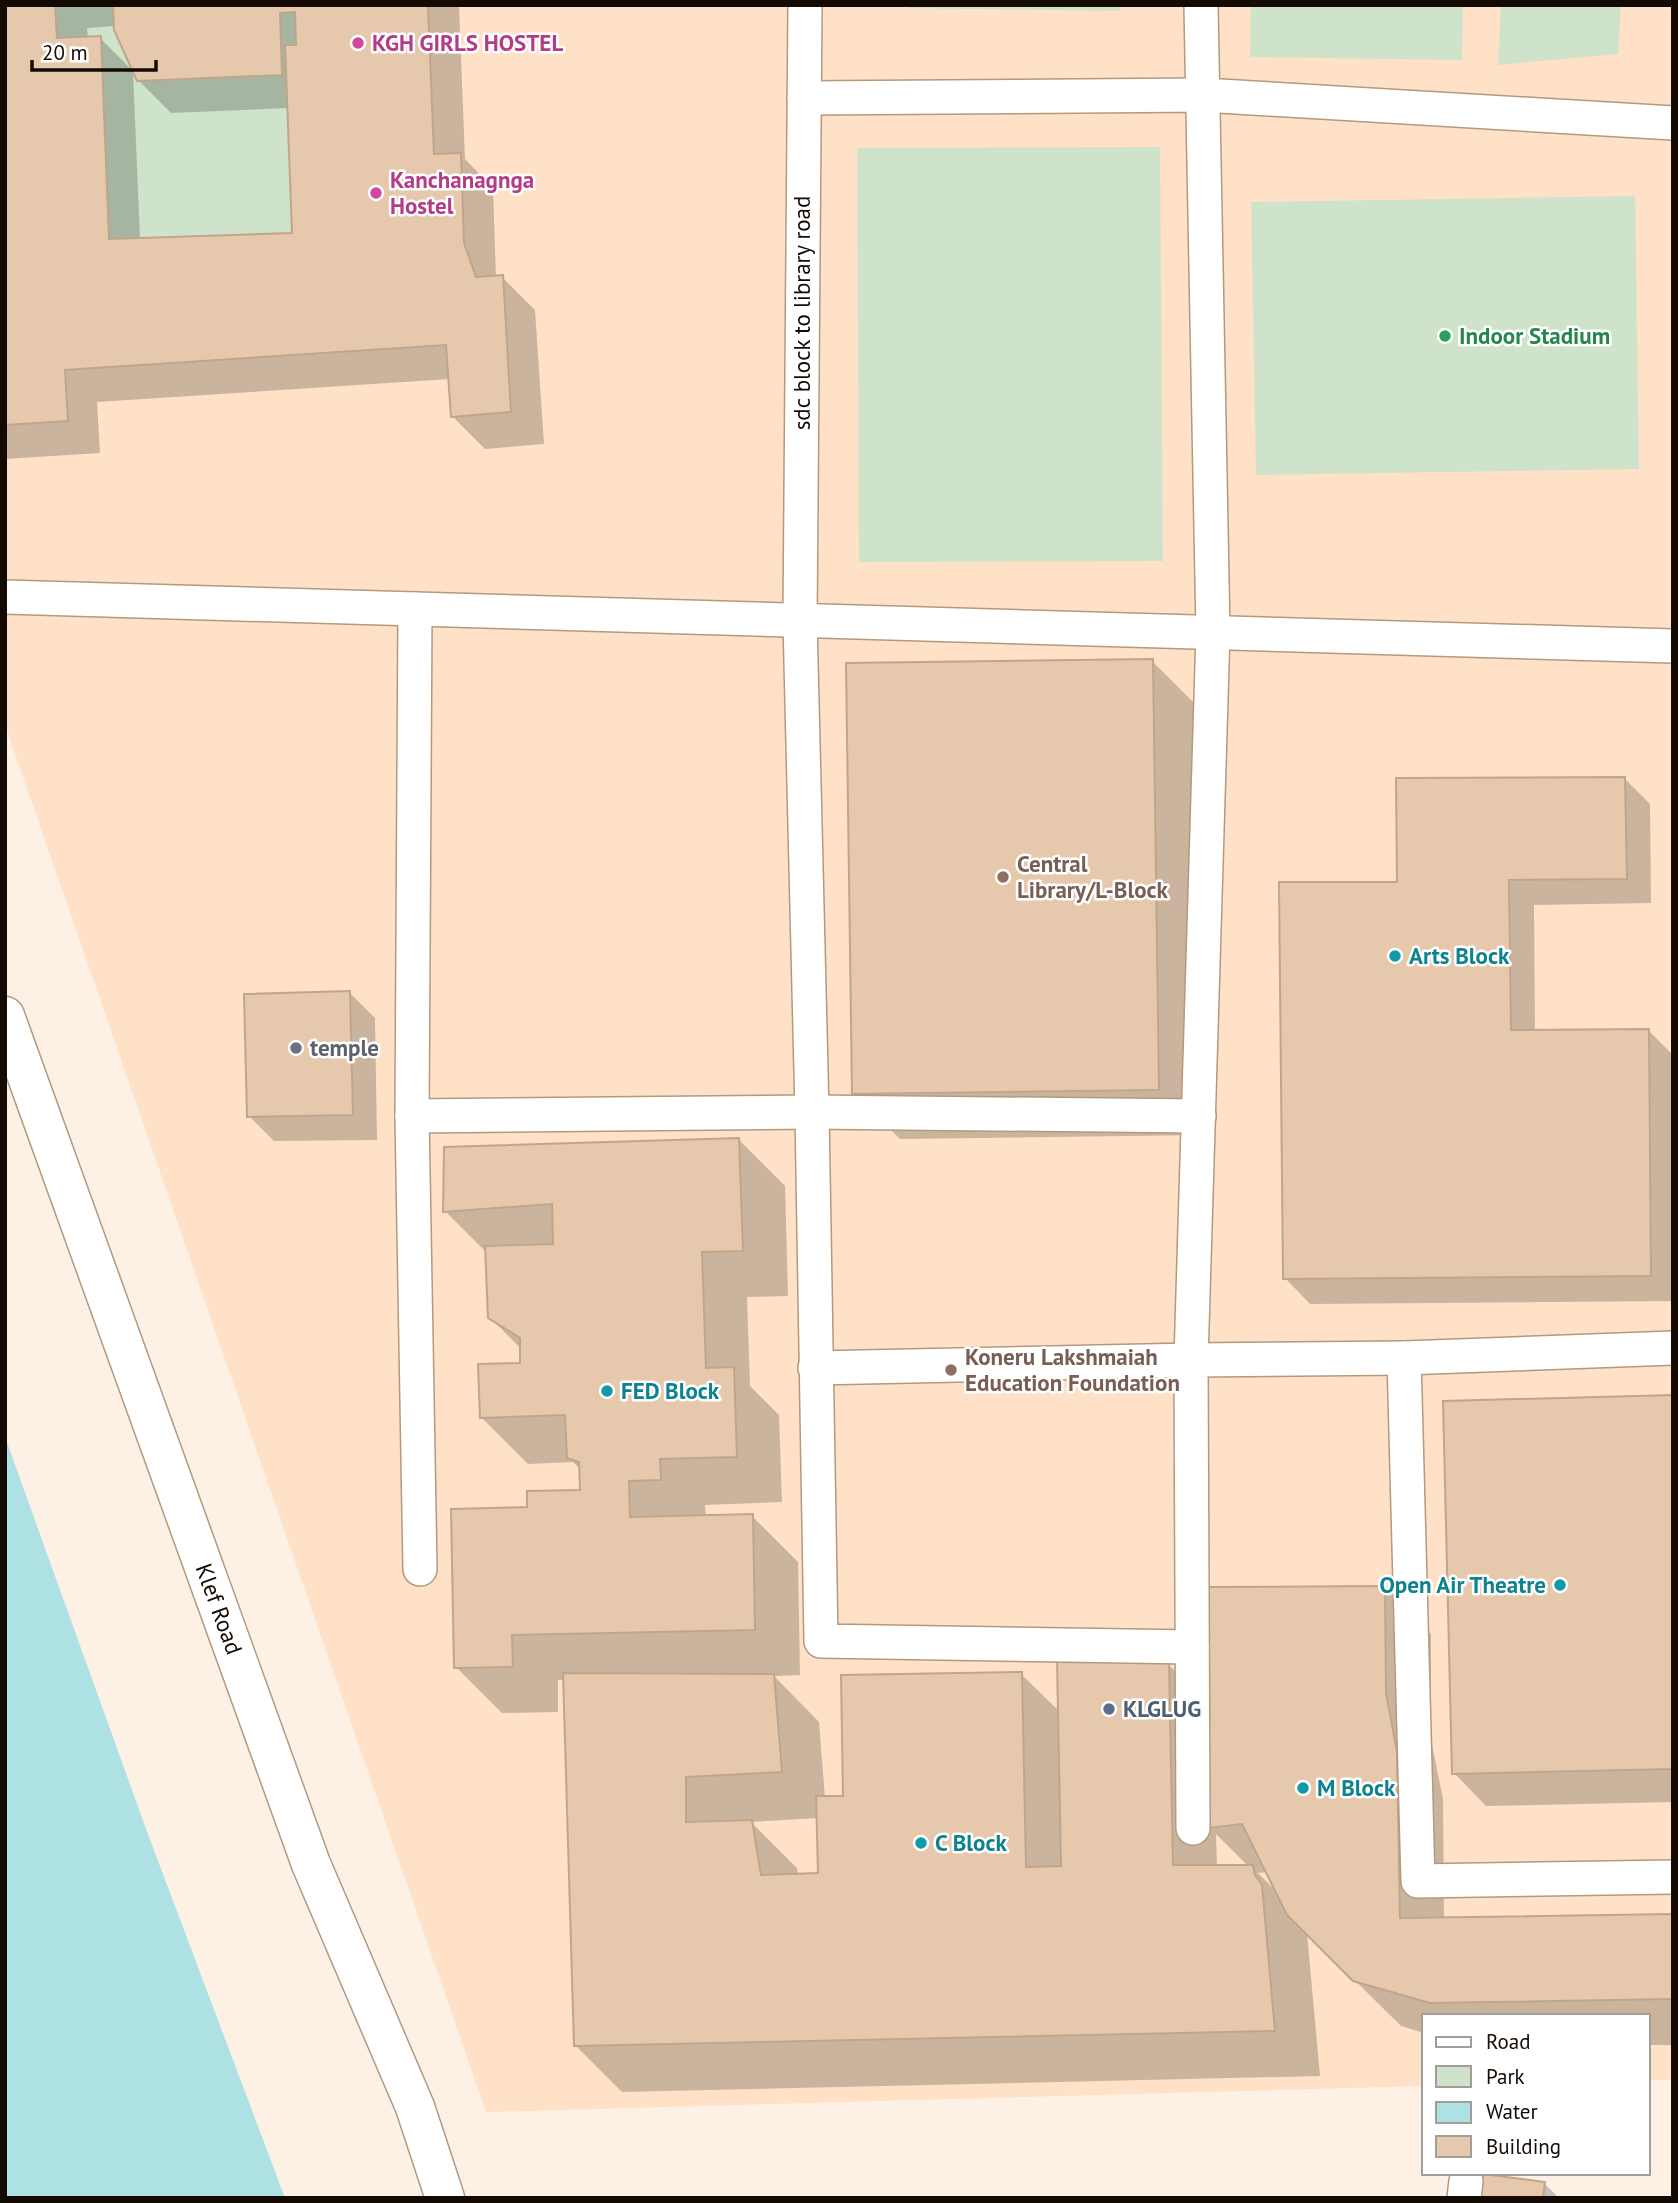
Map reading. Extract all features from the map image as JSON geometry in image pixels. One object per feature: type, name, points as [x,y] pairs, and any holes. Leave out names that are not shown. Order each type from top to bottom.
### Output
[{"type":"main road","name":"Klef Road","points":[[5,1016],[311,1864],[415,2107],[445,2198]]},
{"type":"street","name":"sdc block to library road","points":[[805,5],[800,621],[821,1641],[1192,1647]]},
{"type":"street","points":[[1193,1828],[1191,1360],[1213,632],[1201,5]]},
{"type":"street","points":[[804,98],[1203,95],[1673,123]]},
{"type":"street","points":[[5,597],[1673,646]]},
{"type":"street","points":[[415,609],[412,1116],[420,1569]]},
{"type":"street","points":[[412,1116],[812,1112],[1199,1116]]},
{"type":"street","points":[[815,1368],[1404,1358],[1673,1348]]},
{"type":"street","points":[[1404,1358],[1418,1881],[1673,1877]]},
{"type":"shaded area","name":"Koneru Lakshmaiah Education Foundation","points":[[5,5],[1673,5],[1673,2080],[1650,2080],[1650,2014],[1422,2014],[1422,2086],[486,2112],[5,725]]},
{"type":"green space","points":[[55,5],[113,5],[114,30],[137,81],[282,75],[280,13],[295,12],[296,45],[285,46],[292,233],[109,239],[100,36],[57,38]]},
{"type":"green space","points":[[908,5],[1120,5],[1120,11],[908,8]]},
{"type":"green space","points":[[1251,5],[1463,5],[1462,60],[1250,57]]},
{"type":"green space","points":[[1501,5],[1621,5],[1618,54],[1498,65]]},
{"type":"green space","points":[[1160,147],[1163,561],[859,562],[857,148]]},
{"type":"green space","name":"Indoor Stadium","points":[[1635,196],[1639,469],[1256,475],[1251,202]]},
{"type":"water","points":[[5,1437],[146,1829],[285,2198],[5,2198]]},
{"type":"building","name":"Kanchanagnga Hostel","points":[[5,5],[55,5],[57,38],[101,36],[109,239],[292,233],[285,45],[296,45],[295,12],[280,13],[282,75],[137,81],[114,30],[113,5],[428,5],[434,154],[461,153],[464,243],[476,277],[503,275],[511,412],[451,417],[446,345],[65,370],[68,421],[5,425]]},
{"type":"building","name":"Central Library/L-Block","points":[[1153,659],[1159,1090],[852,1094],[846,663]]},
{"type":"building","name":"Arts Block","points":[[1625,777],[1627,879],[1509,880],[1511,1030],[1649,1029],[1651,1276],[1283,1279],[1279,882],[1397,882],[1396,778]]},
{"type":"building","points":[[350,991],[353,1115],[247,1117],[244,994]]},
{"type":"building","name":"FED Block","points":[[739,1138],[743,1251],[702,1252],[706,1368],[734,1367],[737,1457],[660,1459],[661,1480],[629,1481],[630,1517],[753,1514],[755,1630],[512,1635],[513,1667],[454,1668],[451,1509],[527,1507],[527,1491],[580,1490],[579,1462],[567,1458],[565,1415],[480,1418],[478,1364],[520,1363],[520,1338],[488,1318],[485,1246],[553,1244],[552,1204],[443,1212],[444,1147]]},
{"type":"building","name":"Open Air Theatre","points":[[1673,1395],[1673,1769],[1452,1774],[1443,1401]]},
{"type":"building","name":"M Block","points":[[1385,1586],[1386,1693],[1397,1752],[1400,1918],[1673,1914],[1673,1999],[1430,2003],[1353,1981],[1287,1915],[1242,1824],[1208,1828],[1206,1587]]},
{"type":"building","name":"C Block","points":[[1057,1660],[1169,1663],[1173,1865],[1253,1865],[1255,1875],[1262,1885],[1275,2031],[574,2046],[563,1673],[774,1674],[782,1772],[686,1777],[686,1822],[752,1820],[761,1875],[818,1873],[816,1796],[843,1796],[841,1675],[1022,1672],[1026,1867],[1061,1866]]},
{"type":"building","points":[[1475,2175],[1545,2182],[1543,2198],[1472,2198]]},
{"type":"place","name":"KGH GIRLS HOSTEL","points":[[358,43]]},
{"type":"place","name":"Kanchanagnga Hostel","points":[[376,193]]},
{"type":"place","name":"Indoor Stadium","points":[[1445,336]]},
{"type":"place","name":"Central Library/L-Block","points":[[1003,877]]},
{"type":"place","name":"Arts Block","points":[[1395,956]]},
{"type":"place","name":"temple","points":[[296,1048]]},
{"type":"place","name":"Koneru Lakshmaiah Education Foundation","points":[[951,1370]]},
{"type":"place","name":"FED Block","points":[[607,1391]]},
{"type":"place","name":"Open Air Theatre","points":[[1560,1585]]},
{"type":"place","name":"KLGLUG","points":[[1109,1709]]},
{"type":"place","name":"M Block","points":[[1303,1788]]},
{"type":"place","name":"C Block","points":[[921,1843]]}]
